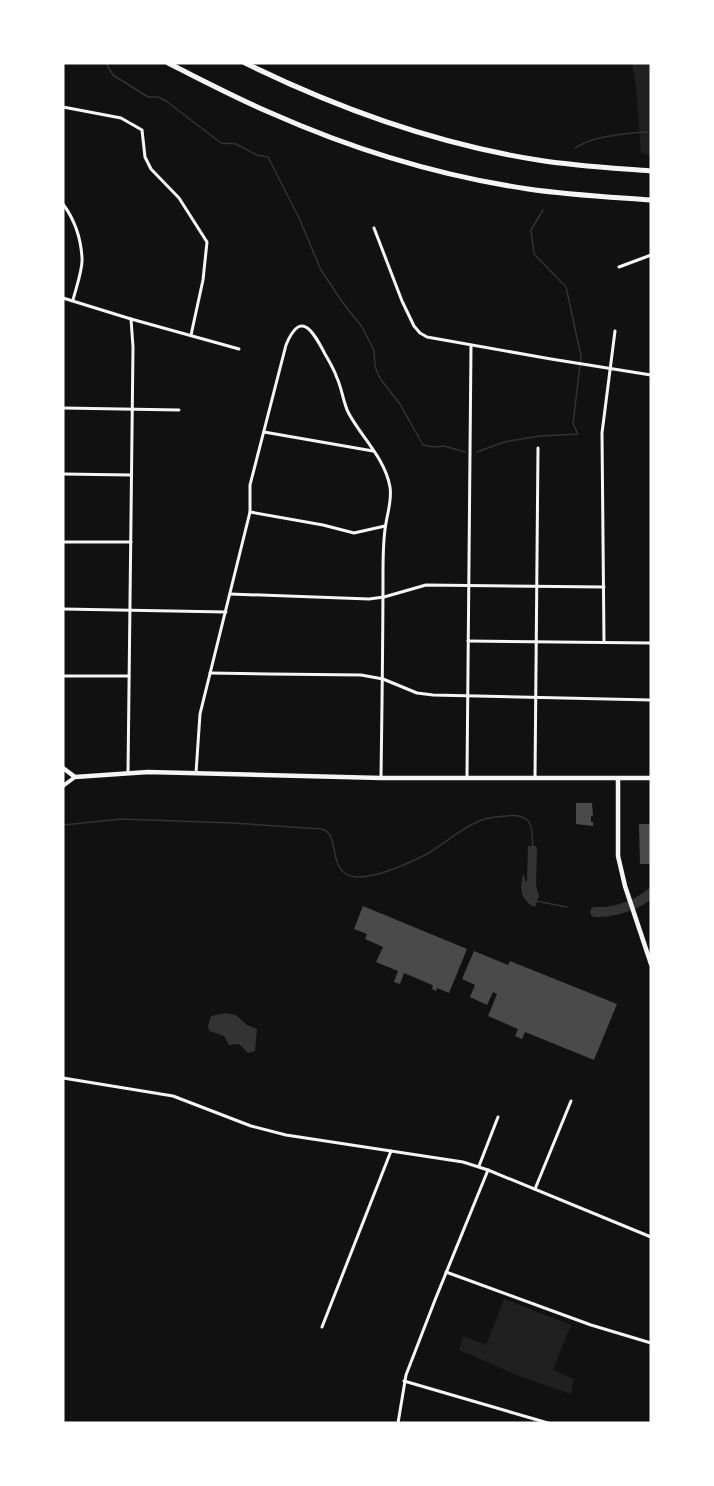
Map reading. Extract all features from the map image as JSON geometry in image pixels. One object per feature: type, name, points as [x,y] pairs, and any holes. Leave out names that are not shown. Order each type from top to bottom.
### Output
[{"type":"highway","points":[[168,63],[272,114],[372,152],[473,179],[528,189],[651,200]]},
{"type":"highway","points":[[245,63],[292,86],[357,112],[473,146],[537,160],[651,171]]},
{"type":"main road","points":[[63,768],[75,777],[128,773],[196,773],[381,778],[651,778]]},
{"type":"main road","points":[[618,778],[618,856],[651,964]]},
{"type":"street","points":[[63,107],[121,118],[142,130],[145,157],[151,169],[178,198],[207,242],[203,280],[191,335]]},
{"type":"street","points":[[63,204],[71,214],[77,231],[82,259],[73,300]]},
{"type":"street","points":[[374,228],[414,326],[427,337],[651,375]]},
{"type":"street","points":[[619,267],[651,255]]},
{"type":"street","points":[[63,298],[239,349]]},
{"type":"street","points":[[128,773],[133,347],[131,319]]},
{"type":"street","points":[[196,773],[200,714],[250,512],[250,485],[286,345],[291,333],[295,328],[301,326],[308,327],[314,334],[337,377],[345,406],[385,468],[390,487],[385,526],[383,573],[381,778]]},
{"type":"street","points":[[604,642],[602,433],[615,331]]},
{"type":"street","points":[[467,777],[471,346]]},
{"type":"street","points":[[63,408],[178,410]]},
{"type":"street","points":[[264,432],[373,451]]},
{"type":"street","points":[[535,778],[538,448]]},
{"type":"street","points":[[63,474],[132,474]]},
{"type":"street","points":[[250,512],[354,533],[385,526]]},
{"type":"street","points":[[63,542],[131,542]]},
{"type":"street","points":[[230,594],[369,599],[426,585],[604,587]]},
{"type":"street","points":[[63,609],[226,612]]},
{"type":"street","points":[[468,642],[651,643]]},
{"type":"street","points":[[210,672],[361,675],[383,679],[417,693],[433,695],[651,700]]},
{"type":"street","points":[[63,676],[129,676]]},
{"type":"street","points":[[63,786],[75,777]]},
{"type":"street","points":[[63,1078],[173,1096],[251,1126],[286,1135],[479,1166],[651,1237]]},
{"type":"street","points":[[536,1189],[571,1101]]},
{"type":"street","points":[[479,1166],[498,1117]]},
{"type":"street","points":[[322,1327],[391,1151]]},
{"type":"street","points":[[398,1423],[404,1381],[411,1360],[488,1170]]},
{"type":"street","points":[[446,1272],[651,1343]]},
{"type":"street","points":[[404,1381],[548,1423]]},
{"type":"shaded area","points":[[632,63],[651,63],[651,156],[641,153]]},
{"type":"shaded area","points":[[528,846],[536,846],[537,849],[536,885],[539,896],[535,907],[524,898],[521,889],[523,875],[527,881]]},
{"type":"shaded area","points":[[226,1013],[236,1015],[247,1025],[257,1029],[255,1051],[248,1053],[239,1044],[229,1045],[224,1036],[209,1031],[211,1016]]},
{"type":"shaded area","points":[[504,1299],[571,1325],[553,1370],[574,1379],[571,1394],[519,1376],[459,1350],[463,1336],[486,1345]]},
{"type":"building","points":[[576,803],[592,803],[591,822],[593,826],[576,824]]},
{"type":"building","points":[[639,824],[651,824],[651,864],[640,864]]},
{"type":"building","points":[[363,906],[467,949],[449,993],[437,988],[436,991],[430,984],[404,973],[400,984],[394,982],[398,971],[376,962],[383,947],[365,939],[367,934],[354,929]]},
{"type":"building","points":[[474,951],[508,965],[510,961],[617,1004],[594,1060],[525,1032],[522,1039],[515,1036],[518,1029],[488,1016],[497,994],[493,992],[487,1005],[470,997],[475,985],[462,979]]},
{"type":"waterway","points":[[106,63],[113,75],[148,97],[158,97],[166,101],[221,143],[236,144],[257,155],[268,157],[299,218],[321,270],[362,327],[374,350],[378,374],[400,404],[423,445],[444,446],[465,452]]},
{"type":"waterway","points":[[575,148],[600,138],[647,132]]},
{"type":"waterway","points":[[477,452],[504,442],[540,436],[578,434],[573,424],[581,356],[566,287],[534,254],[531,230],[543,210]]},
{"type":"waterway","points":[[63,825],[121,819],[322,829],[328,832],[331,838],[339,867],[351,876],[359,877],[389,871],[409,863],[432,851],[472,824],[489,818],[520,816],[526,819],[531,826],[533,847]]},
{"type":"waterway","points":[[595,912],[625,907],[651,893]]},
{"type":"waterway","points":[[536,901],[567,907]]}]
